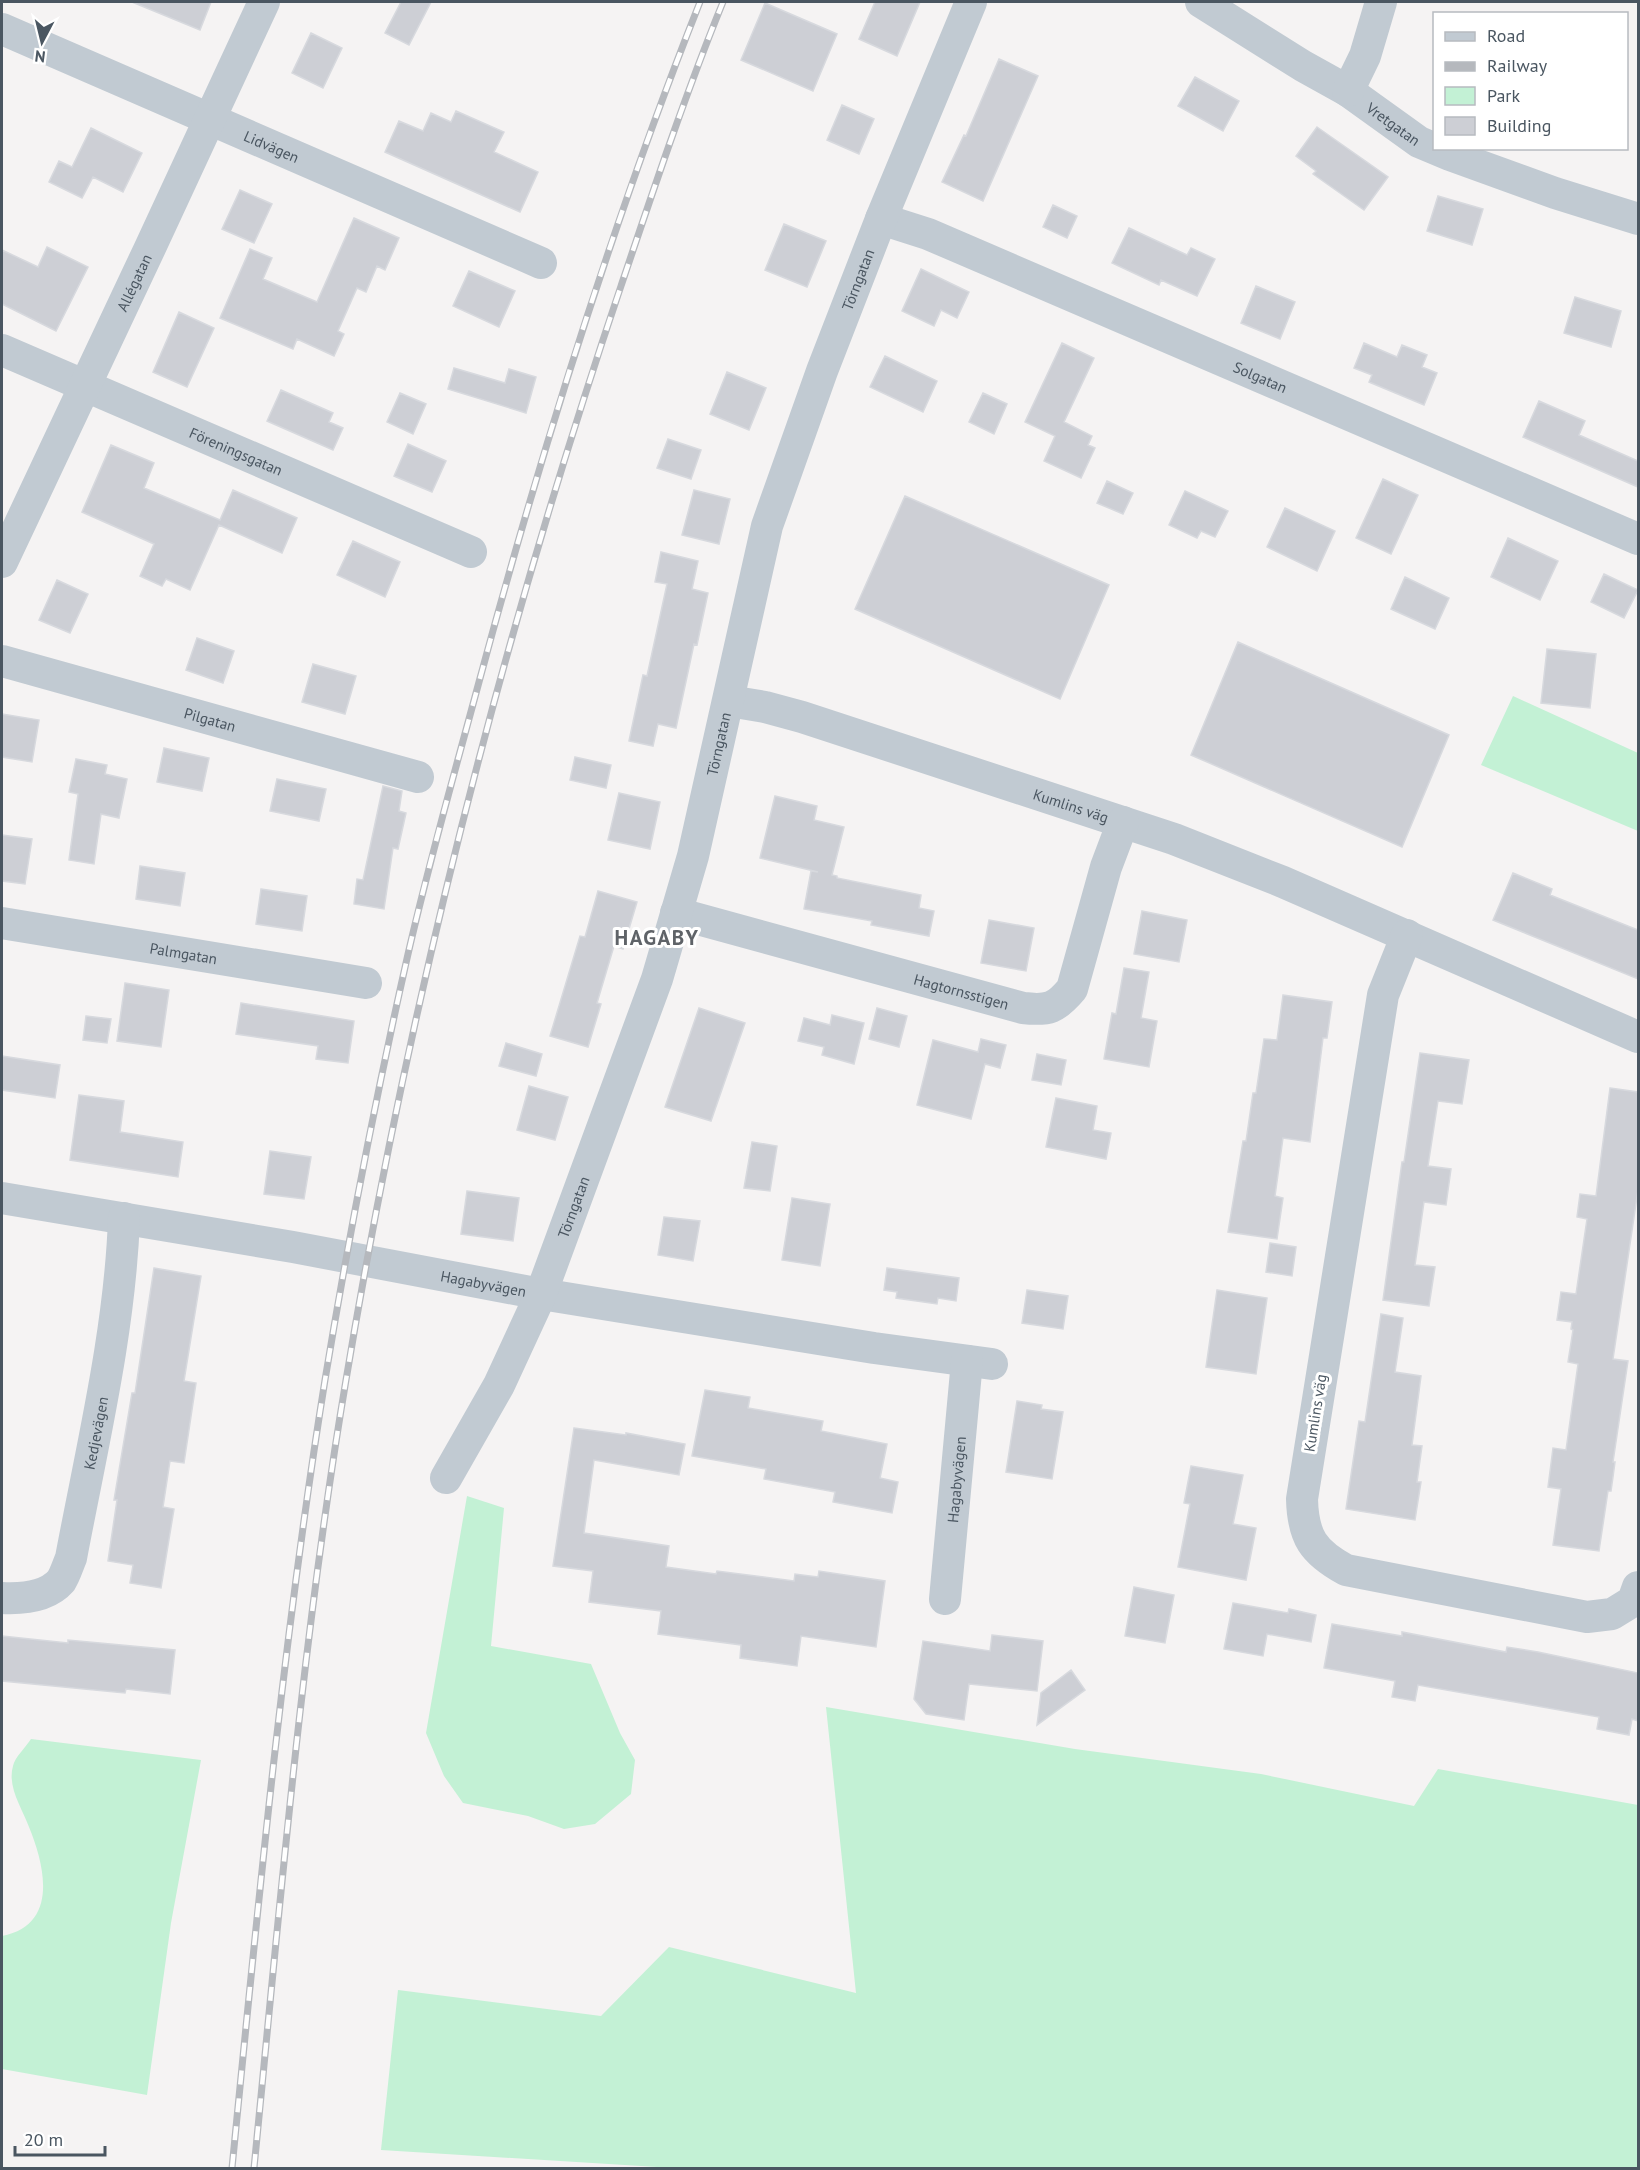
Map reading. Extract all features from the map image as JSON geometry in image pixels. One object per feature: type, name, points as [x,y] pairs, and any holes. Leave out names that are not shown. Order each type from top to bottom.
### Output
[{"type":"street","name":"Allégatan","points":[[2,562],[264,2]]},
{"type":"street","name":"Törngatan","points":[[446,1478],[499,1385],[541,1293],[657,979],[693,856],[767,526],[822,371],[881,219],[971,2]]},
{"type":"street","name":"Vretgatan","points":[[1202,2],[1303,66],[1348,91],[1419,142],[1433,148]]},
{"type":"street","points":[[1348,91],[1365,56],[1381,2]]},
{"type":"street","name":"Lidvägen","points":[[2,29],[542,263]]},
{"type":"street","name":"Vretgatan","points":[[1438,150],[1555,193],[1638,219]]},
{"type":"street","name":"Solgatan","points":[[881,219],[939,239],[1638,539]]},
{"type":"street","name":"Föreningsgatan","points":[[2,350],[471,552]]},
{"type":"street","name":"Pilgatan","points":[[2,661],[418,777]]},
{"type":"street","name":"Kumlins väg","points":[[729,701],[765,707],[802,717],[1174,839],[1283,882],[1638,1037]]},
{"type":"street","name":"Hagtornsstigen","points":[[676,913],[1023,1008],[1043,1010],[1060,1003],[1072,989],[1106,867],[1123,822]]},
{"type":"street","name":"Palmgatan","points":[[2,923],[366,983]]},
{"type":"street","name":"Kumlins väg","points":[[1407,935],[1383,995],[1305,1476],[1302,1519],[1309,1536],[1324,1557],[1346,1570],[1587,1617],[1612,1614],[1634,1600],[1638,1587]]},
{"type":"street","name":"Hagabyvägen","points":[[2,1198],[541,1293],[863,1346],[979,1362],[945,1599]]},
{"type":"street","name":"Kedjevägen","points":[[2,1598],[44,1594],[61,1580],[71,1558],[113,1331],[124,1218]]},
{"type":"green space","points":[[1513,696],[1638,753],[1638,831],[1481,765]]},
{"type":"green space","points":[[467,1496],[504,1508],[491,1646],[591,1664],[620,1733],[635,1760],[631,1794],[595,1824],[564,1829],[528,1816],[463,1803],[444,1776],[426,1733]]},
{"type":"green space","points":[[826,1707],[1075,1749],[1261,1774],[1414,1806],[1438,1769],[1638,1805],[1638,2168],[673,2168],[381,2150],[398,1990],[601,2016],[669,1947],[856,1993]]},
{"type":"green space","points":[[31,1739],[201,1760],[171,1923],[147,2095],[2,2069],[2,1936],[20,1930],[33,1920],[40,1907],[43,1892],[40,1859],[12,1782],[14,1763]]},
{"type":"building","points":[[132,2],[211,2],[200,30]]},
{"type":"building","points":[[401,2],[431,2],[409,45],[385,33]]},
{"type":"building","points":[[875,2],[920,2],[897,56],[859,39]]},
{"type":"building","points":[[765,3],[837,34],[813,91],[741,60]]},
{"type":"building","points":[[311,33],[342,48],[323,88],[292,73]]},
{"type":"building","points":[[999,59],[1038,76],[983,201],[942,182],[964,135],[966,136]]},
{"type":"building","points":[[1195,77],[1239,101],[1223,131],[1178,106]]},
{"type":"building","points":[[842,105],[874,119],[859,154],[827,140]]},
{"type":"building","points":[[456,111],[504,132],[494,152],[538,172],[520,212],[385,152],[399,121],[423,131],[431,113],[451,122]]},
{"type":"building","points":[[1317,127],[1388,177],[1364,210],[1313,174],[1316,171],[1296,156]]},
{"type":"building","points":[[91,128],[142,153],[123,192],[93,177],[82,198],[49,182],[59,161],[72,167]]},
{"type":"building","points":[[240,190],[272,204],[254,243],[222,229]]},
{"type":"building","points":[[1438,196],[1483,209],[1472,245],[1427,231]]},
{"type":"building","points":[[1053,205],[1077,216],[1067,238],[1043,227]]},
{"type":"building","points":[[354,218],[399,238],[385,270],[377,266],[366,292],[357,288],[338,331],[344,334],[334,356],[297,339],[293,349],[220,318],[250,249],[272,258],[263,279],[317,302]]},
{"type":"building","points":[[784,224],[826,241],[807,287],[765,270]]},
{"type":"building","points":[[1129,228],[1187,255],[1191,248],[1215,259],[1197,296],[1161,280],[1159,285],[1112,263]]},
{"type":"building","points":[[47,247],[88,267],[56,331],[2,304],[2,250],[38,267]]},
{"type":"building","points":[[921,269],[969,292],[957,318],[941,310],[934,326],[902,311]]},
{"type":"building","points":[[469,271],[515,291],[499,327],[453,306]]},
{"type":"building","points":[[1256,286],[1295,302],[1280,339],[1241,323]]},
{"type":"building","points":[[1575,297],[1621,311],[1611,347],[1564,333]]},
{"type":"building","points":[[179,312],[214,328],[187,387],[153,372]]},
{"type":"building","points":[[1062,343],[1094,358],[1064,422],[1092,436],[1088,445],[1095,448],[1081,478],[1044,461],[1055,436],[1025,422]]},
{"type":"building","points":[[1364,343],[1397,357],[1402,345],[1427,355],[1422,367],[1437,373],[1424,405],[1369,382],[1372,375],[1354,368]]},
{"type":"building","points":[[885,356],[937,381],[923,412],[870,387]]},
{"type":"building","points":[[454,368],[505,383],[509,369],[536,377],[526,413],[448,389]]},
{"type":"building","points":[[727,372],[766,388],[749,430],[710,414]]},
{"type":"building","points":[[281,390],[333,413],[329,422],[343,428],[333,450],[267,421]]},
{"type":"building","points":[[400,393],[426,404],[413,434],[387,422]]},
{"type":"building","points":[[983,393],[1007,404],[994,434],[969,422]]},
{"type":"building","points":[[1539,401],[1585,421],[1579,435],[1638,461],[1638,487],[1523,437]]},
{"type":"building","points":[[668,439],[701,450],[691,479],[657,468]]},
{"type":"building","points":[[408,444],[446,461],[432,492],[394,476]]},
{"type":"building","points":[[111,445],[154,463],[144,488],[220,520],[233,490],[297,518],[282,553],[219,525],[190,590],[166,579],[162,586],[140,576],[154,544],[82,512]]},
{"type":"building","points":[[1383,479],[1418,495],[1391,554],[1356,538]]},
{"type":"building","points":[[1107,481],[1133,493],[1123,514],[1097,503]]},
{"type":"building","points":[[694,490],[730,499],[719,544],[682,535]]},
{"type":"building","points":[[1185,491],[1228,511],[1215,537],[1201,531],[1197,538],[1169,525]]},
{"type":"building","points":[[905,496],[1109,585],[1060,699],[855,609]]},
{"type":"building","points":[[1285,508],[1335,531],[1317,571],[1267,547]]},
{"type":"building","points":[[1508,538],[1558,561],[1540,600],[1491,577]]},
{"type":"building","points":[[353,541],[400,562],[385,597],[337,575]]},
{"type":"building","points":[[661,552],[698,561],[692,589],[708,593],[697,645],[694,644],[676,728],[658,724],[653,746],[629,741],[643,675],[647,676],[667,584],[655,582]]},
{"type":"building","points":[[1604,574],[1638,590],[1624,618],[1591,602]]},
{"type":"building","points":[[1405,577],[1449,598],[1435,629],[1391,609]]},
{"type":"building","points":[[57,580],[88,594],[70,633],[39,620]]},
{"type":"building","points":[[197,638],[234,651],[223,683],[186,670]]},
{"type":"building","points":[[1238,642],[1449,735],[1402,847],[1191,755]]},
{"type":"building","points":[[1547,649],[1596,654],[1590,708],[1541,703]]},
{"type":"building","points":[[313,664],[356,676],[345,714],[302,702]]},
{"type":"building","points":[[2,714],[39,720],[32,762],[2,757]]},
{"type":"building","points":[[164,748],[209,758],[202,791],[157,782]]},
{"type":"building","points":[[575,757],[611,765],[606,788],[570,780]]},
{"type":"building","points":[[76,759],[107,765],[105,774],[127,779],[119,818],[101,814],[94,864],[69,860],[78,794],[69,792]]},
{"type":"building","points":[[277,779],[326,789],[319,821],[270,811]]},
{"type":"building","points":[[383,786],[402,791],[399,811],[406,813],[398,849],[393,848],[384,909],[354,904],[357,879],[363,880]]},
{"type":"building","points":[[619,793],[660,802],[650,849],[608,840]]},
{"type":"building","points":[[775,796],[817,806],[814,820],[844,827],[832,875],[837,878],[921,895],[919,908],[934,911],[929,936],[871,925],[872,921],[804,909],[811,871],[818,872],[760,858]]},
{"type":"building","points":[[2,835],[32,839],[25,884],[2,881]]},
{"type":"building","points":[[140,866],[185,873],[180,906],[136,899]]},
{"type":"building","points":[[1513,873],[1552,889],[1550,895],[1638,930],[1638,979],[1493,920]]},
{"type":"building","points":[[261,889],[307,896],[302,931],[256,924]]},
{"type":"building","points":[[598,891],[637,902],[623,949],[614,946],[597,1003],[601,1004],[588,1047],[550,1036],[580,936],[585,937]]},
{"type":"building","points":[[1142,911],[1187,920],[1179,962],[1134,954]]},
{"type":"building","points":[[989,920],[1034,928],[1026,971],[981,963]]},
{"type":"building","points":[[1124,968],[1149,972],[1141,1018],[1157,1021],[1149,1067],[1104,1059],[1112,1013],[1116,1014]]},
{"type":"building","points":[[125,983],[169,990],[161,1047],[117,1041]]},
{"type":"building","points":[[1283,995],[1332,1002],[1327,1038],[1323,1038],[1310,1142],[1283,1138],[1275,1196],[1283,1198],[1277,1239],[1228,1232],[1243,1141],[1246,1141],[1253,1093],[1256,1093],[1264,1039],[1277,1040]]},
{"type":"building","points":[[241,1003],[354,1021],[348,1063],[316,1059],[318,1046],[236,1034]]},
{"type":"building","points":[[699,1008],[745,1023],[711,1121],[665,1107]]},
{"type":"building","points":[[877,1008],[907,1016],[899,1047],[869,1039]]},
{"type":"building","points":[[832,1015],[864,1023],[854,1064],[822,1055],[824,1047],[798,1041],[804,1018],[830,1025]]},
{"type":"building","points":[[86,1016],[111,1019],[107,1043],[83,1040]]},
{"type":"building","points":[[981,1039],[1006,1045],[1000,1068],[985,1064],[971,1119],[917,1105],[933,1040],[978,1052]]},
{"type":"building","points":[[506,1043],[542,1054],[536,1076],[499,1066]]},
{"type":"building","points":[[1420,1053],[1469,1060],[1462,1104],[1438,1101],[1428,1166],[1451,1169],[1446,1205],[1424,1202],[1415,1265],[1435,1267],[1429,1306],[1383,1300]]},
{"type":"building","points":[[1037,1054],[1066,1060],[1061,1085],[1032,1080]]},
{"type":"building","points":[[2,1056],[60,1065],[55,1098],[2,1090]]},
{"type":"building","points":[[529,1086],[568,1097],[555,1140],[517,1130]]},
{"type":"building","points":[[1610,1088],[1638,1092],[1638,1190],[1613,1359],[1628,1361],[1611,1491],[1608,1491],[1599,1551],[1553,1545],[1561,1489],[1548,1487],[1553,1448],[1566,1450],[1578,1364],[1568,1362],[1572,1322],[1557,1320],[1561,1292],[1576,1294],[1587,1219],[1577,1217],[1580,1194],[1596,1196]]},
{"type":"building","points":[[79,1095],[124,1101],[120,1132],[183,1142],[178,1177],[70,1160]]},
{"type":"building","points":[[1056,1098],[1097,1106],[1093,1130],[1111,1133],[1106,1159],[1046,1147]]},
{"type":"building","points":[[752,1142],[777,1146],[770,1191],[744,1188]]},
{"type":"building","points":[[270,1151],[311,1157],[304,1199],[264,1194]]},
{"type":"building","points":[[467,1191],[519,1198],[513,1241],[461,1234]]},
{"type":"building","points":[[792,1198],[830,1204],[820,1266],[782,1260]]},
{"type":"building","points":[[664,1217],[700,1221],[693,1261],[658,1255]]},
{"type":"building","points":[[1270,1243],[1296,1247],[1292,1276],[1266,1272]]},
{"type":"building","points":[[154,1268],[201,1276],[184,1381],[196,1383],[184,1463],[170,1461],[163,1507],[174,1509],[161,1588],[130,1583],[133,1565],[108,1561],[117,1500],[114,1500],[132,1393],[135,1393]]},
{"type":"building","points":[[887,1268],[959,1278],[956,1301],[938,1298],[937,1304],[896,1298],[897,1292],[884,1290]]},
{"type":"building","points":[[1027,1290],[1068,1296],[1063,1329],[1022,1323]]},
{"type":"building","points":[[1217,1290],[1267,1298],[1256,1374],[1206,1367]]},
{"type":"building","points":[[1381,1314],[1403,1318],[1395,1372],[1421,1376],[1412,1445],[1422,1446],[1417,1482],[1421,1482],[1415,1520],[1346,1509],[1359,1421],[1365,1422]]},
{"type":"building","points":[[705,1390],[750,1397],[748,1408],[823,1421],[821,1431],[887,1444],[880,1478],[898,1482],[892,1513],[833,1502],[835,1492],[764,1479],[766,1469],[692,1456]]},
{"type":"building","points":[[1017,1401],[1042,1405],[1041,1409],[1063,1412],[1052,1479],[1006,1472]]},
{"type":"building","points":[[574,1428],[626,1435],[626,1433],[685,1444],[679,1475],[594,1460],[584,1533],[669,1546],[666,1567],[794,1581],[795,1574],[818,1577],[819,1571],[885,1581],[876,1647],[801,1636],[797,1666],[740,1658],[741,1645],[658,1634],[661,1611],[589,1602],[593,1571],[553,1566]]},
{"type":"building","points":[[1191,1466],[1243,1475],[1233,1524],[1256,1528],[1246,1580],[1178,1567],[1190,1504],[1184,1503]]},
{"type":"building","points":[[1134,1587],[1174,1595],[1165,1643],[1125,1636]]},
{"type":"building","points":[[1233,1603],[1288,1613],[1289,1609],[1316,1615],[1311,1642],[1267,1634],[1263,1656],[1224,1649]]},
{"type":"building","points":[[1332,1624],[1402,1636],[1402,1632],[1506,1652],[1507,1647],[1638,1673],[1638,1721],[1632,1719],[1629,1735],[1597,1729],[1599,1717],[1418,1685],[1415,1701],[1392,1697],[1395,1681],[1324,1668]]},
{"type":"building","points":[[992,1635],[1043,1641],[1037,1691],[969,1684],[964,1720],[926,1714],[914,1699],[923,1641],[990,1651]]},
{"type":"building","points":[[2,1636],[175,1650],[170,1694],[126,1689],[125,1693],[2,1681]]},
{"type":"building","points":[[1071,1670],[1085,1690],[1037,1725],[1041,1693]]},
{"type":"railway","points":[[232,2168],[272,1773],[296,1576],[343,1276],[395,1015],[441,822],[527,510],[608,254],[637,169],[700,2]]},
{"type":"railway","points":[[254,2168],[293,1773],[330,1478],[371,1241],[398,1102],[461,827],[536,555],[577,420],[645,215],[682,108],[723,2]]},
{"type":"district","name":"HAGABY","points":[[657,937]]}]
